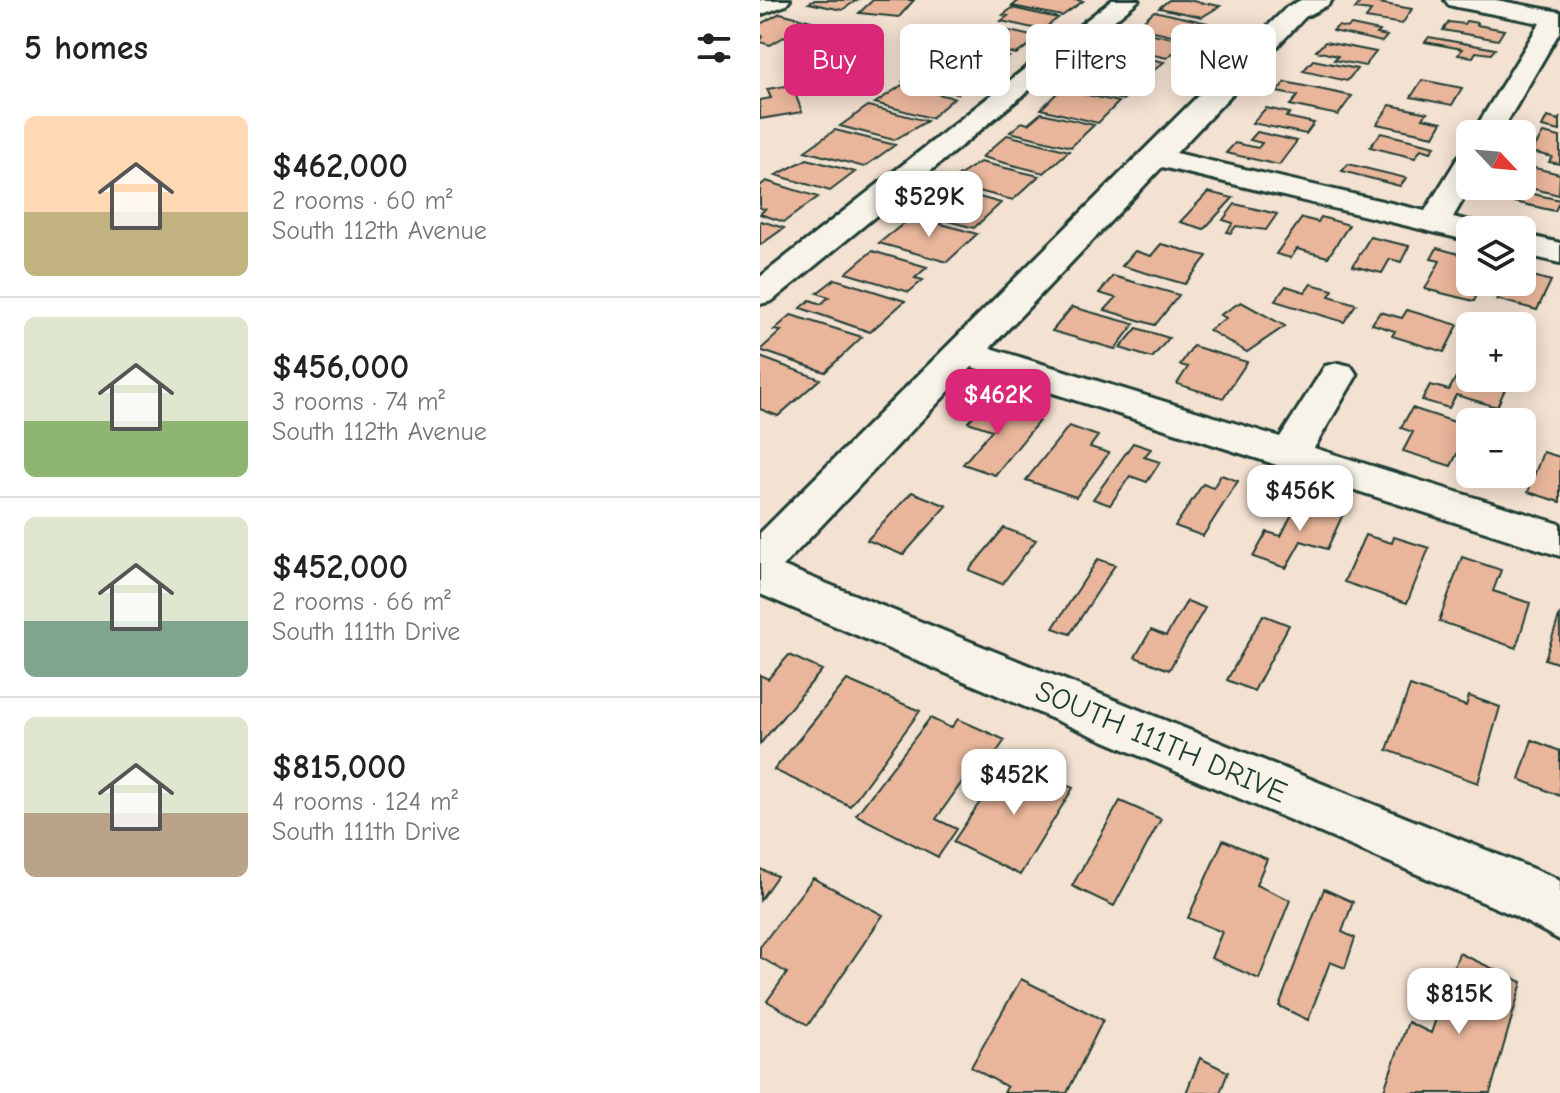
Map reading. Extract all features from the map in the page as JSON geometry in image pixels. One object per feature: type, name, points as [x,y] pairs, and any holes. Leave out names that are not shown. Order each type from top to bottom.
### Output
[{"type":"street","points":[[760,8],[778,0]]},
{"type":"street","points":[[761,291],[1127,0]]},
{"type":"street","points":[[760,561],[1156,157],[1290,14],[1320,0]]},
{"type":"street","points":[[1457,0],[1557,18],[1495,120]]},
{"type":"street","points":[[1156,157],[1456,228]]},
{"type":"street","points":[[1434,223],[1456,186]]},
{"type":"street","points":[[1536,247],[1560,253]]},
{"type":"street","points":[[965,352],[1560,540]]},
{"type":"street","points":[[1290,454],[1338,375]]},
{"type":"street","name":"SOUTH 111TH DRIVE","points":[[760,575],[1518,890],[1560,912]]},
{"type":"building","points":[[815,0],[857,0],[842,10],[809,3]]},
{"type":"building","points":[[873,0],[914,0],[899,17],[859,13]]},
{"type":"building","points":[[1020,0],[1083,1],[1062,16],[1012,6]]},
{"type":"building","points":[[1169,0],[1220,6],[1202,17],[1159,8]]},
{"type":"building","points":[[1362,0],[1412,9],[1402,24],[1366,18],[1371,11],[1355,9]]},
{"type":"building","points":[[1012,8],[1058,18],[1050,24],[1026,24],[1026,26],[1001,21],[1008,16],[1003,15]]},
{"type":"building","points":[[1154,11],[1208,23],[1171,24],[1171,35],[1155,31],[1155,24],[1139,24]]},
{"type":"building","points":[[780,13],[812,21],[807,24],[784,24],[784,37],[770,45],[760,42],[763,36],[760,35],[760,24]]},
{"type":"building","points":[[1466,21],[1504,30],[1498,40],[1443,30],[1449,22],[1464,24]]},
{"type":"building","points":[[1351,25],[1380,31],[1377,34],[1387,36],[1382,42],[1333,31],[1338,26],[1347,28]]},
{"type":"building","points":[[1010,31],[1026,35],[1026,47],[1016,54],[1010,53]]},
{"type":"building","points":[[1155,34],[1171,38],[1171,55],[1167,58],[1155,55]]},
{"type":"building","points":[[1429,37],[1495,49],[1491,54],[1476,52],[1473,57],[1458,55],[1462,49],[1425,42]]},
{"type":"building","points":[[1325,42],[1376,52],[1365,66],[1334,60],[1338,56],[1316,51]]},
{"type":"building","points":[[1155,60],[1164,62],[1155,69]]},
{"type":"building","points":[[1313,60],[1357,69],[1347,81],[1303,71]]},
{"type":"building","points":[[1422,80],[1462,88],[1452,105],[1411,97]]},
{"type":"building","points":[[1285,82],[1352,96],[1338,115],[1290,105],[1298,96],[1277,92]]},
{"type":"building","points":[[784,86],[784,96],[796,96],[802,112],[760,119],[760,100],[771,98],[767,89]]},
{"type":"building","points":[[900,86],[900,96],[954,98],[931,118],[875,103]]},
{"type":"building","points":[[1054,96],[1092,96],[1119,102],[1098,123],[1041,109]]},
{"type":"building","points":[[1105,96],[1127,96],[1123,100]]},
{"type":"building","points":[[1390,105],[1427,113],[1423,118],[1442,122],[1434,136],[1377,124]]},
{"type":"building","points":[[868,106],[927,121],[894,140],[840,126]]},
{"type":"building","points":[[1266,108],[1290,113],[1286,117],[1314,123],[1306,134],[1252,123]]},
{"type":"building","points":[[1041,113],[1094,125],[1071,147],[1010,132],[1022,122],[1028,124]]},
{"type":"building","points":[[1547,117],[1559,120],[1560,117],[1560,131],[1542,127]]},
{"type":"building","points":[[835,130],[895,145],[864,167],[805,151]]},
{"type":"building","points":[[1257,132],[1297,141],[1279,165],[1226,153],[1235,143],[1258,148],[1262,143],[1250,140]]},
{"type":"building","points":[[1381,133],[1435,146],[1431,152],[1421,149],[1415,158],[1370,147]]},
{"type":"building","points":[[1543,133],[1560,137],[1560,164],[1549,162],[1552,157],[1536,153],[1536,145]]},
{"type":"building","points":[[1007,135],[1069,151],[1044,173],[982,157]]},
{"type":"building","points":[[807,159],[855,172],[830,191],[776,175]]},
{"type":"building","points":[[980,162],[1039,176],[1013,200],[948,183]]},
{"type":"building","points":[[1348,164],[1406,178],[1400,186],[1342,171]]},
{"type":"building","points":[[1536,168],[1560,174],[1559,195],[1536,190]]},
{"type":"building","points":[[766,181],[818,197],[784,222],[760,214],[765,209],[760,208],[760,186]]},
{"type":"building","points":[[961,192],[1001,203],[974,228],[914,212],[930,199],[948,204]]},
{"type":"building","points":[[1208,192],[1233,198],[1204,229],[1180,222]]},
{"type":"building","points":[[1536,195],[1560,200],[1555,211],[1506,200],[1536,200]]},
{"type":"building","points":[[1235,204],[1277,214],[1266,230],[1236,226],[1231,233],[1227,232],[1233,223],[1223,220]]},
{"type":"building","points":[[913,216],[977,234],[947,262],[879,243]]},
{"type":"building","points":[[1321,217],[1349,225],[1328,257],[1297,249],[1291,258],[1276,254],[1302,218],[1318,222]]},
{"type":"building","points":[[761,221],[784,228],[760,245]]},
{"type":"building","points":[[1370,237],[1409,246],[1401,262],[1390,259],[1382,273],[1353,266]]},
{"type":"building","points":[[1161,244],[1207,256],[1185,284],[1122,266],[1135,251],[1151,256]]},
{"type":"building","points":[[1437,248],[1456,253],[1456,296],[1476,296],[1474,301],[1425,289],[1440,261],[1431,259]]},
{"type":"building","points":[[872,251],[927,267],[915,278],[923,280],[909,292],[846,273]]},
{"type":"building","points":[[1113,276],[1179,295],[1155,325],[1105,310],[1116,298],[1099,293]]},
{"type":"building","points":[[1536,277],[1551,281],[1537,310],[1497,299],[1499,296],[1536,296]]},
{"type":"building","points":[[835,279],[905,301],[870,332],[801,308],[810,300],[821,304],[829,297],[817,293]]},
{"type":"building","points":[[1311,284],[1333,290],[1329,296],[1356,304],[1344,322],[1275,301],[1286,286],[1305,292]]},
{"type":"building","points":[[1241,302],[1285,326],[1247,352],[1209,330],[1226,318],[1220,315]]},
{"type":"building","points":[[1072,307],[1134,324],[1115,349],[1052,331]]},
{"type":"building","points":[[1407,310],[1456,324],[1456,329],[1444,352],[1392,336],[1395,331],[1372,324],[1380,312],[1402,318]]},
{"type":"building","points":[[791,315],[862,337],[825,372],[760,350],[781,331],[774,330]]},
{"type":"building","points":[[1137,328],[1169,338],[1152,358],[1120,348]]},
{"type":"building","points":[[1193,346],[1247,362],[1223,398],[1177,384],[1188,367],[1180,365]]},
{"type":"building","points":[[760,357],[820,379],[778,416],[760,409]]},
{"type":"building","points":[[1456,377],[1456,392],[1504,392],[1497,407],[1456,395],[1449,408],[1422,400],[1430,385],[1449,390]]},
{"type":"building","points":[[984,403],[1039,421],[995,475],[963,464],[992,430],[968,422]]},
{"type":"building","points":[[1412,408],[1456,422],[1456,456],[1451,466],[1403,451],[1413,432],[1401,428]]},
{"type":"building","points":[[1069,426],[1098,436],[1090,447],[1109,453],[1076,497],[1026,480]]},
{"type":"building","points":[[1133,443],[1151,449],[1144,457],[1160,462],[1147,482],[1130,476],[1110,505],[1093,499]]},
{"type":"building","points":[[1543,452],[1560,457],[1560,502],[1528,492],[1530,488],[1536,488],[1536,471]]},
{"type":"building","points":[[1221,475],[1238,481],[1203,536],[1175,526],[1203,484],[1213,488]]},
{"type":"building","points":[[912,492],[947,506],[903,555],[867,540]]},
{"type":"building","points":[[1300,498],[1344,512],[1327,549],[1301,541],[1286,568],[1253,557],[1267,532],[1281,536]]},
{"type":"building","points":[[1004,528],[1036,540],[1002,584],[969,570]]},
{"type":"building","points":[[1365,535],[1392,543],[1394,537],[1429,548],[1407,603],[1344,582]]},
{"type":"building","points":[[1462,557],[1501,570],[1493,591],[1530,603],[1516,648],[1439,621]]},
{"type":"building","points":[[1098,559],[1115,565],[1070,634],[1053,628]]},
{"type":"building","points":[[1187,601],[1205,608],[1169,670],[1135,657],[1151,630],[1166,636]]},
{"type":"building","points":[[1560,614],[1560,664],[1545,659]]},
{"type":"building","points":[[1263,615],[1289,625],[1254,691],[1227,680]]},
{"type":"building","points":[[789,655],[822,670],[760,744],[760,675],[768,679]]},
{"type":"building","points":[[847,680],[920,711],[850,806],[774,770]]},
{"type":"building","points":[[1410,686],[1466,706],[1469,696],[1500,707],[1478,783],[1387,750]]},
{"type":"building","points":[[930,718],[951,728],[958,719],[1005,740],[989,763],[979,758],[936,819],[957,829],[938,857],[856,815]]},
{"type":"building","points":[[1532,740],[1560,751],[1560,796],[1519,779]]},
{"type":"building","points":[[1009,759],[1073,788],[1020,875],[953,842]]},
{"type":"building","points":[[1120,801],[1161,819],[1114,906],[1072,886]]},
{"type":"building","points":[[1223,840],[1267,859],[1256,885],[1290,900],[1259,979],[1211,958],[1222,932],[1188,918]]},
{"type":"building","points":[[760,869],[777,876],[760,900]]},
{"type":"building","points":[[813,878],[883,915],[808,1025],[767,1001],[787,973],[760,957],[760,947]]},
{"type":"building","points":[[1324,889],[1353,902],[1342,932],[1355,938],[1345,968],[1330,962],[1308,1020],[1279,1006]]},
{"type":"building","points":[[1459,953],[1522,982],[1490,1093],[1390,1093],[1384,1090],[1408,1022],[1431,1033]]},
{"type":"building","points":[[1021,979],[1103,1020],[1067,1093],[1004,1093],[1007,1087],[971,1067]]},
{"type":"building","points":[[1200,1058],[1228,1072],[1220,1093],[1186,1093]]}]
